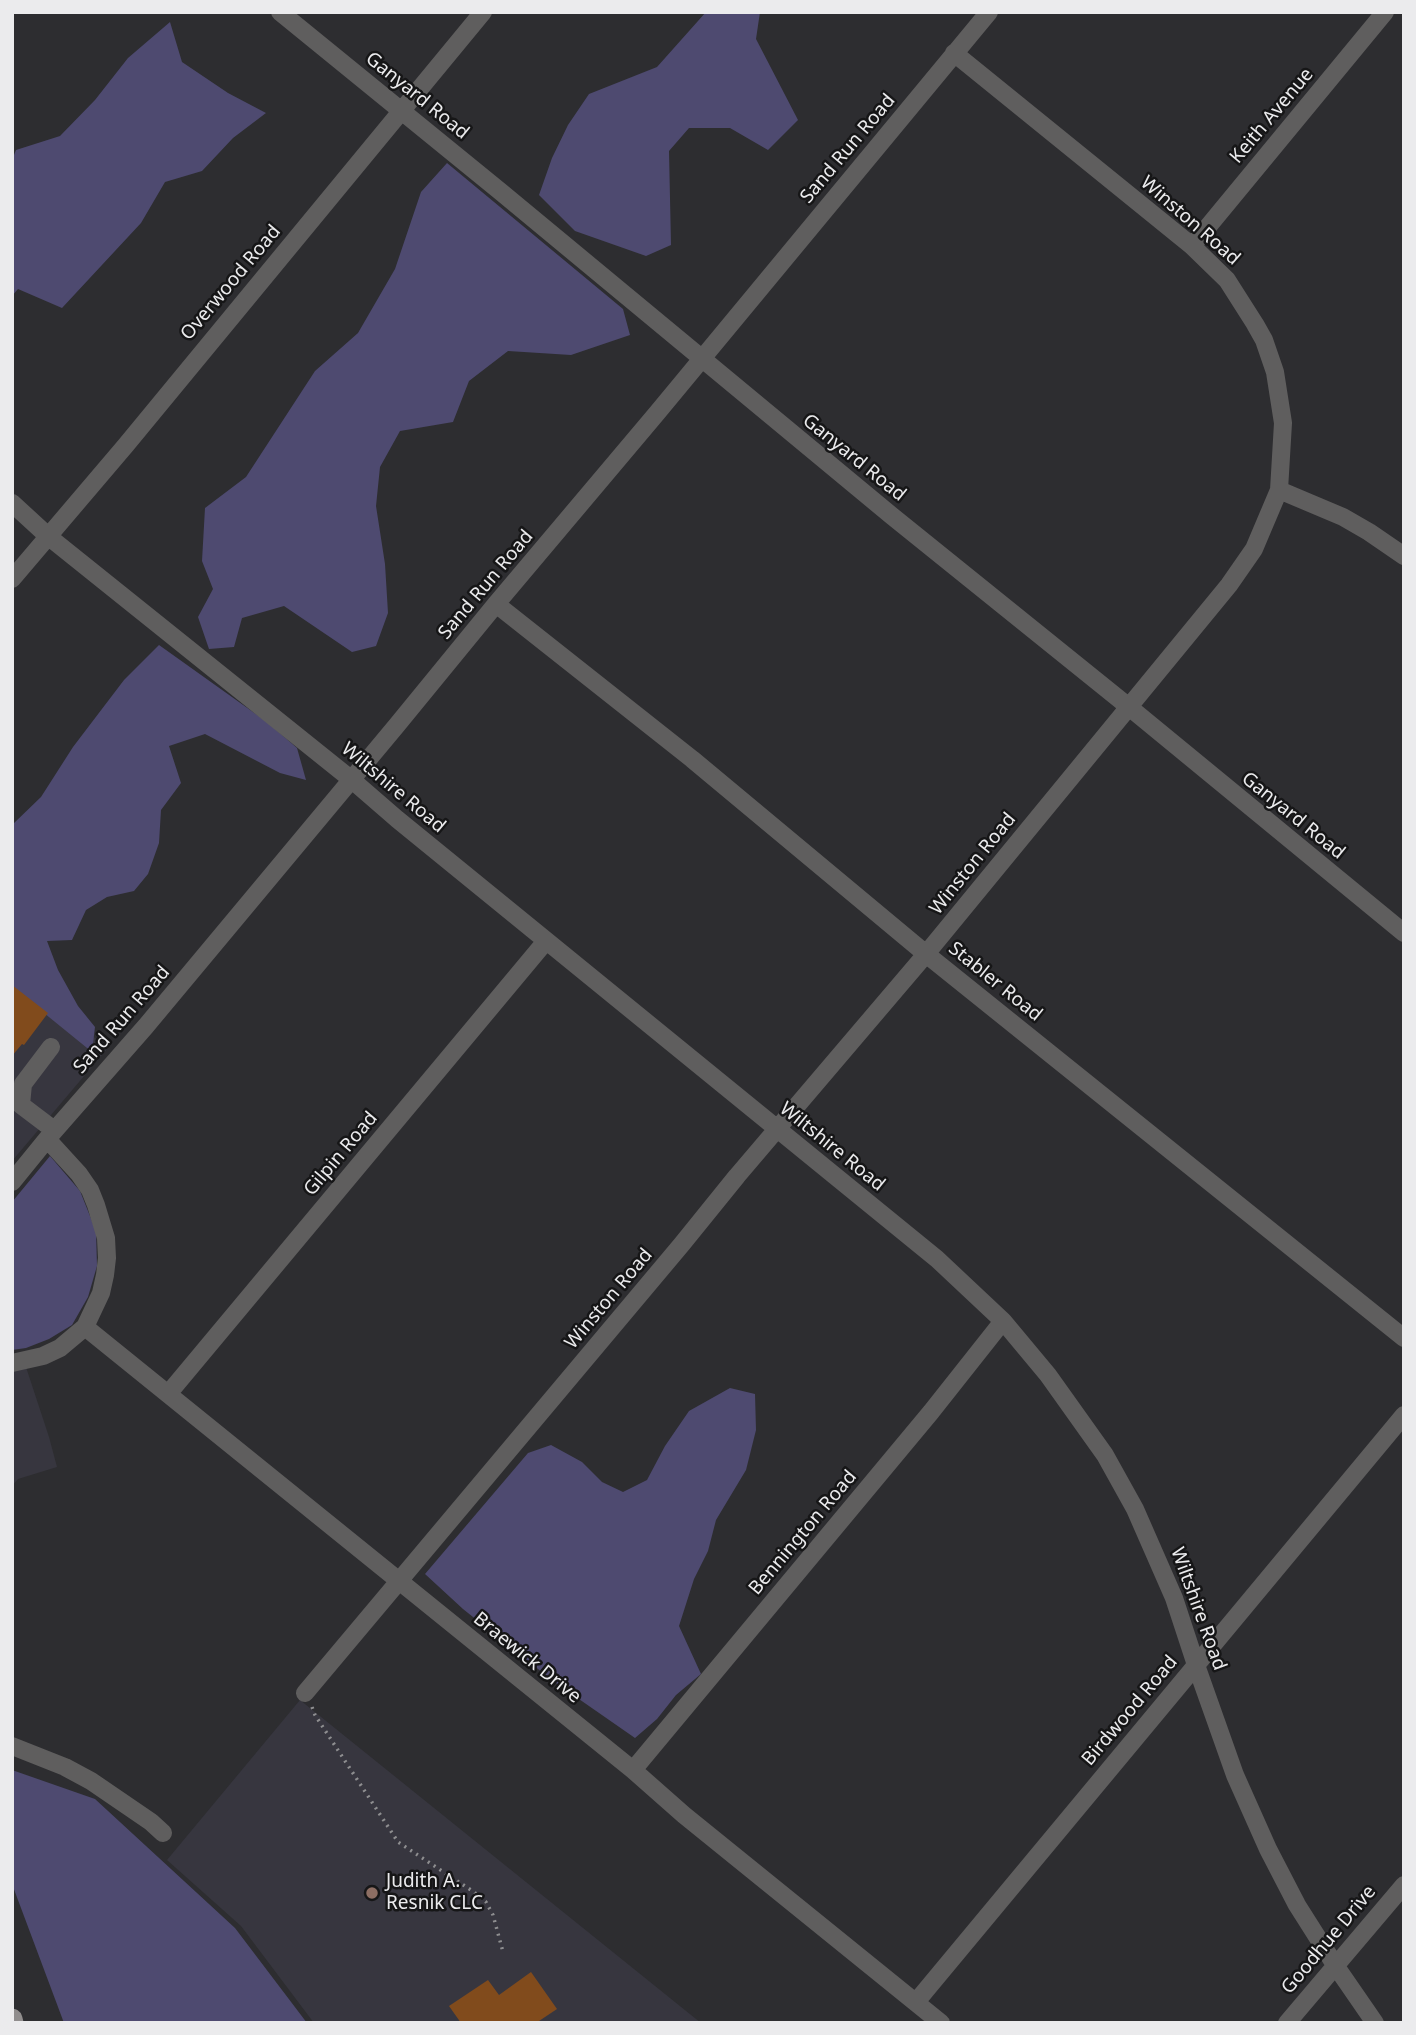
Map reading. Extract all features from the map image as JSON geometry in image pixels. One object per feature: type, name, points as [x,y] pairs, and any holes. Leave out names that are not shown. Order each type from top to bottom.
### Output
[{"type":"street","name":"Ganyard Road","points":[[279,12],[1404,933]]},
{"type":"street","name":"Overwood Road","points":[[12,579],[482,12]]},
{"type":"street","name":"Sand Run Road","points":[[12,1182],[352,780],[989,12]]},
{"type":"street","name":"Keith Avenue","points":[[1192,246],[1385,12]]},
{"type":"street","name":"Winston Road","points":[[304,1693],[926,954],[1247,562],[1279,490],[1283,422],[1280,390],[1264,340],[1227,280],[1192,246],[954,53]]},
{"type":"street","points":[[1279,490],[1343,517],[1404,556]]},
{"type":"street","name":"Wiltshire Road","points":[[12,503],[49,537],[352,780],[937,1259],[1003,1321],[1056,1386],[1104,1455],[1135,1509],[1174,1598],[1235,1775],[1268,1849],[1297,1905],[1375,2023]]},
{"type":"street","name":"Stabler Road","points":[[496,604],[692,759],[926,954],[1404,1338]]},
{"type":"street","name":"Gilpin Road","points":[[168,1394],[546,941]]},
{"type":"street","points":[[12,1363],[43,1356],[60,1348],[85,1327],[94,1311],[103,1284],[107,1258],[102,1221],[90,1190],[50,1135],[17,1110],[23,1083],[51,1047]]},
{"type":"street","name":"Bennington Road","points":[[633,1770],[931,1412],[1003,1321]]},
{"type":"street","name":"Braewick Drive","points":[[85,1327],[941,2023]]},
{"type":"street","name":"Birdwood Road","points":[[916,2002],[1404,1415]]},
{"type":"street","points":[[12,1746],[65,1767],[91,1781],[125,1802],[163,1833]]},
{"type":"street","name":"Goodhue Drive","points":[[1287,2023],[1404,1885]]},
{"type":"path","points":[[304,1693],[314,1715],[398,1842],[486,1902],[493,1915],[503,1952]]},
{"type":"shaded area","points":[[706,12],[760,12],[756,39],[798,120],[768,150],[730,128],[689,128],[669,151],[671,245],[646,256],[575,231],[539,195],[552,158],[568,125],[589,94],[657,67]]},
{"type":"shaded area","points":[[170,22],[182,62],[228,93],[266,113],[233,138],[202,171],[165,182],[141,223],[62,308],[18,289],[12,296],[12,160],[16,150],[60,136],[95,100],[128,58]]},
{"type":"shaded area","points":[[447,163],[623,309],[630,335],[571,355],[508,351],[469,381],[453,422],[400,431],[380,467],[376,506],[385,564],[388,613],[376,646],[352,652],[284,606],[242,618],[234,647],[209,649],[198,617],[213,589],[202,561],[205,508],[246,477],[315,371],[358,333],[395,269],[421,192]]},
{"type":"shaded area","points":[[159,645],[267,722],[297,748],[306,780],[280,773],[205,734],[169,746],[181,783],[161,810],[159,843],[148,874],[134,891],[107,897],[86,910],[72,940],[47,941],[58,970],[78,1006],[95,1027],[92,1052],[12,987],[12,825],[41,797],[73,747],[124,680]]},
{"type":"shaded area","points":[[12,962],[107,1049],[12,1161]]},
{"type":"shaded area","points":[[50,1156],[80,1191],[96,1231],[97,1266],[88,1297],[72,1325],[49,1339],[12,1350],[12,1202]]},
{"type":"shaded area","points":[[24,1361],[57,1467],[18,1479],[12,1486],[12,1363]]},
{"type":"shaded area","points":[[730,1388],[755,1394],[756,1430],[746,1470],[716,1520],[708,1551],[694,1579],[679,1626],[701,1674],[676,1695],[657,1719],[635,1738],[553,1681],[463,1609],[425,1574],[528,1453],[551,1445],[582,1462],[602,1482],[623,1492],[647,1480],[665,1446],[689,1411]]},
{"type":"shaded area","name":"Judith A. Resnik CLC","points":[[300,1700],[701,2023],[314,2023],[241,1926],[167,1860]]},
{"type":"shaded area","points":[[12,1770],[95,1799],[235,1928],[307,2023],[64,2023],[12,1884]]},
{"type":"building","points":[[12,985],[48,1013],[24,1045],[12,1056]]},
{"type":"building","points":[[531,1972],[557,2009],[536,2023],[461,2023],[449,2006],[488,1980],[499,1995]]},
{"type":"place","name":"Judith A. Resnik CLC","points":[[372,1893]]}]
